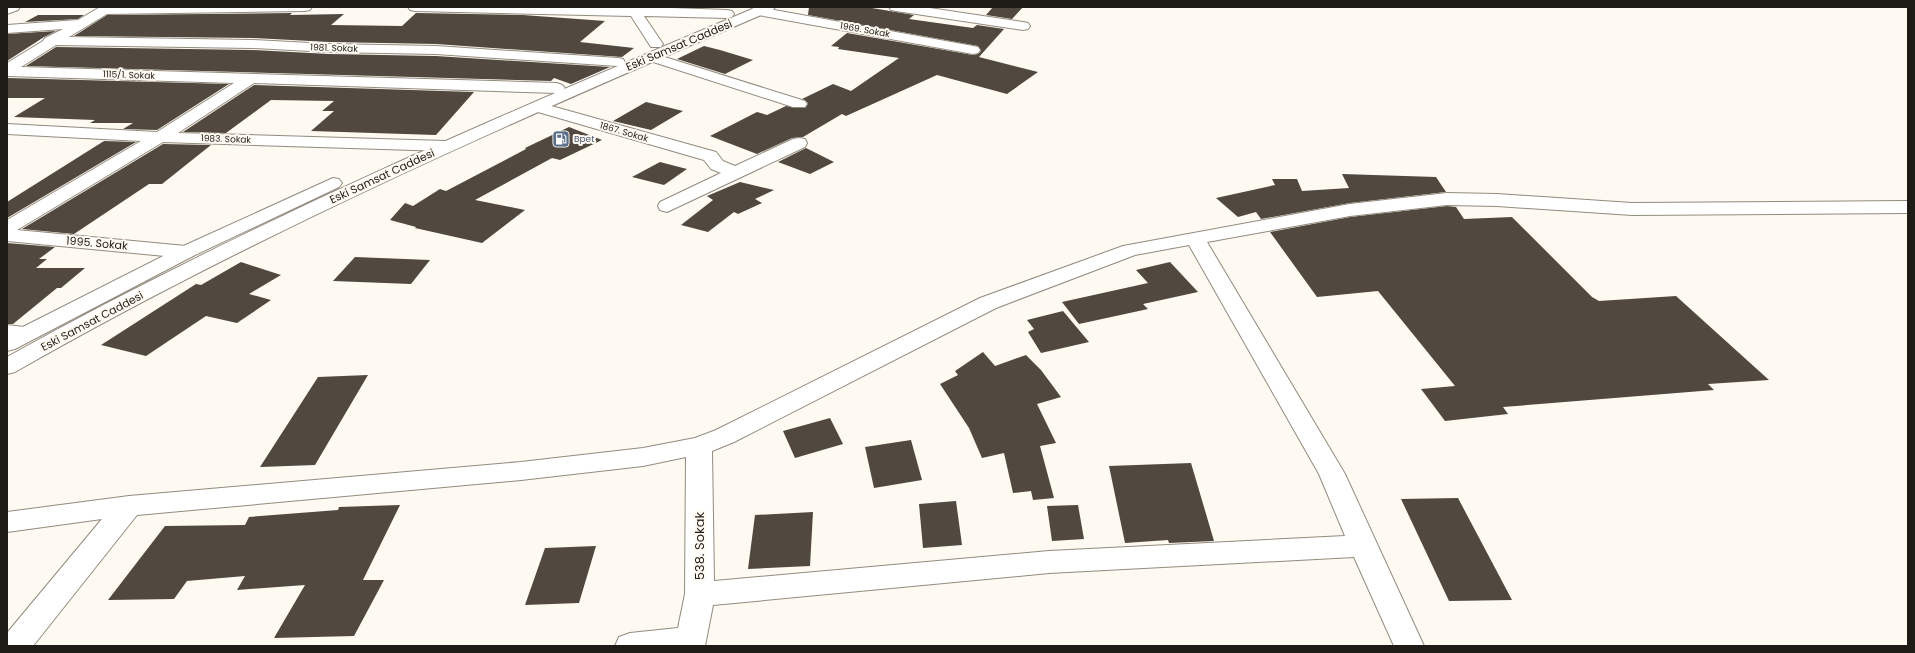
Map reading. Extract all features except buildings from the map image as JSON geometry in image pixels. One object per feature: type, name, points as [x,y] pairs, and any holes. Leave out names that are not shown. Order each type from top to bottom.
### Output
[{"type":"street","points":[[7,10],[13,7]]},
{"type":"street","points":[[7,70],[50,41],[107,8],[305,7]]},
{"type":"street","points":[[416,7],[636,10],[727,14]]},
{"type":"street","points":[[896,7],[1023,26]]},
{"type":"street","name":"Eski Samsat Caddesi","points":[[7,367],[60,337],[225,252],[446,146],[537,107],[727,14],[757,8]]},
{"type":"street","name":"Eski Samsat Caddesi","points":[[13,336],[186,252],[416,144],[618,62],[654,50],[757,8]]},
{"type":"street","name":"1969. Sokak","points":[[757,8],[973,50]]},
{"type":"street","points":[[636,10],[654,50],[799,104]]},
{"type":"street","points":[[7,29],[79,24]]},
{"type":"street","name":"1981. Sokak","points":[[50,41],[252,44],[329,48],[436,50],[618,62]]},
{"type":"street","name":"1115/1. Sokak","points":[[7,70],[557,88]]},
{"type":"street","points":[[7,228],[160,137],[252,78]]},
{"type":"street","name":"1867. Sokak","points":[[537,107],[710,156],[717,165],[736,172]]},
{"type":"street","name":"1983. Sokak","points":[[7,129],[160,137],[446,146]]},
{"type":"street","points":[[667,206],[799,143]]},
{"type":"street","points":[[7,522],[129,506],[521,471],[643,457],[699,446],[725,436],[988,303],[1130,250],[1350,210],[1447,200],[1498,200],[1632,209],[1908,207]]},
{"type":"street","name":"1995. Sokak","points":[[7,235],[186,252]]},
{"type":"street","points":[[1196,238],[1332,474],[1409,646]]},
{"type":"street","name":"538. Sokak","points":[[691,643],[700,594],[699,446]]},
{"type":"street","points":[[16,646],[129,506]]},
{"type":"street","points":[[700,594],[1049,562],[1363,546]]},
{"type":"street","points":[[630,646],[691,643]]},
{"type":"place","name":"Bpet","points":[[561,139]]}]
